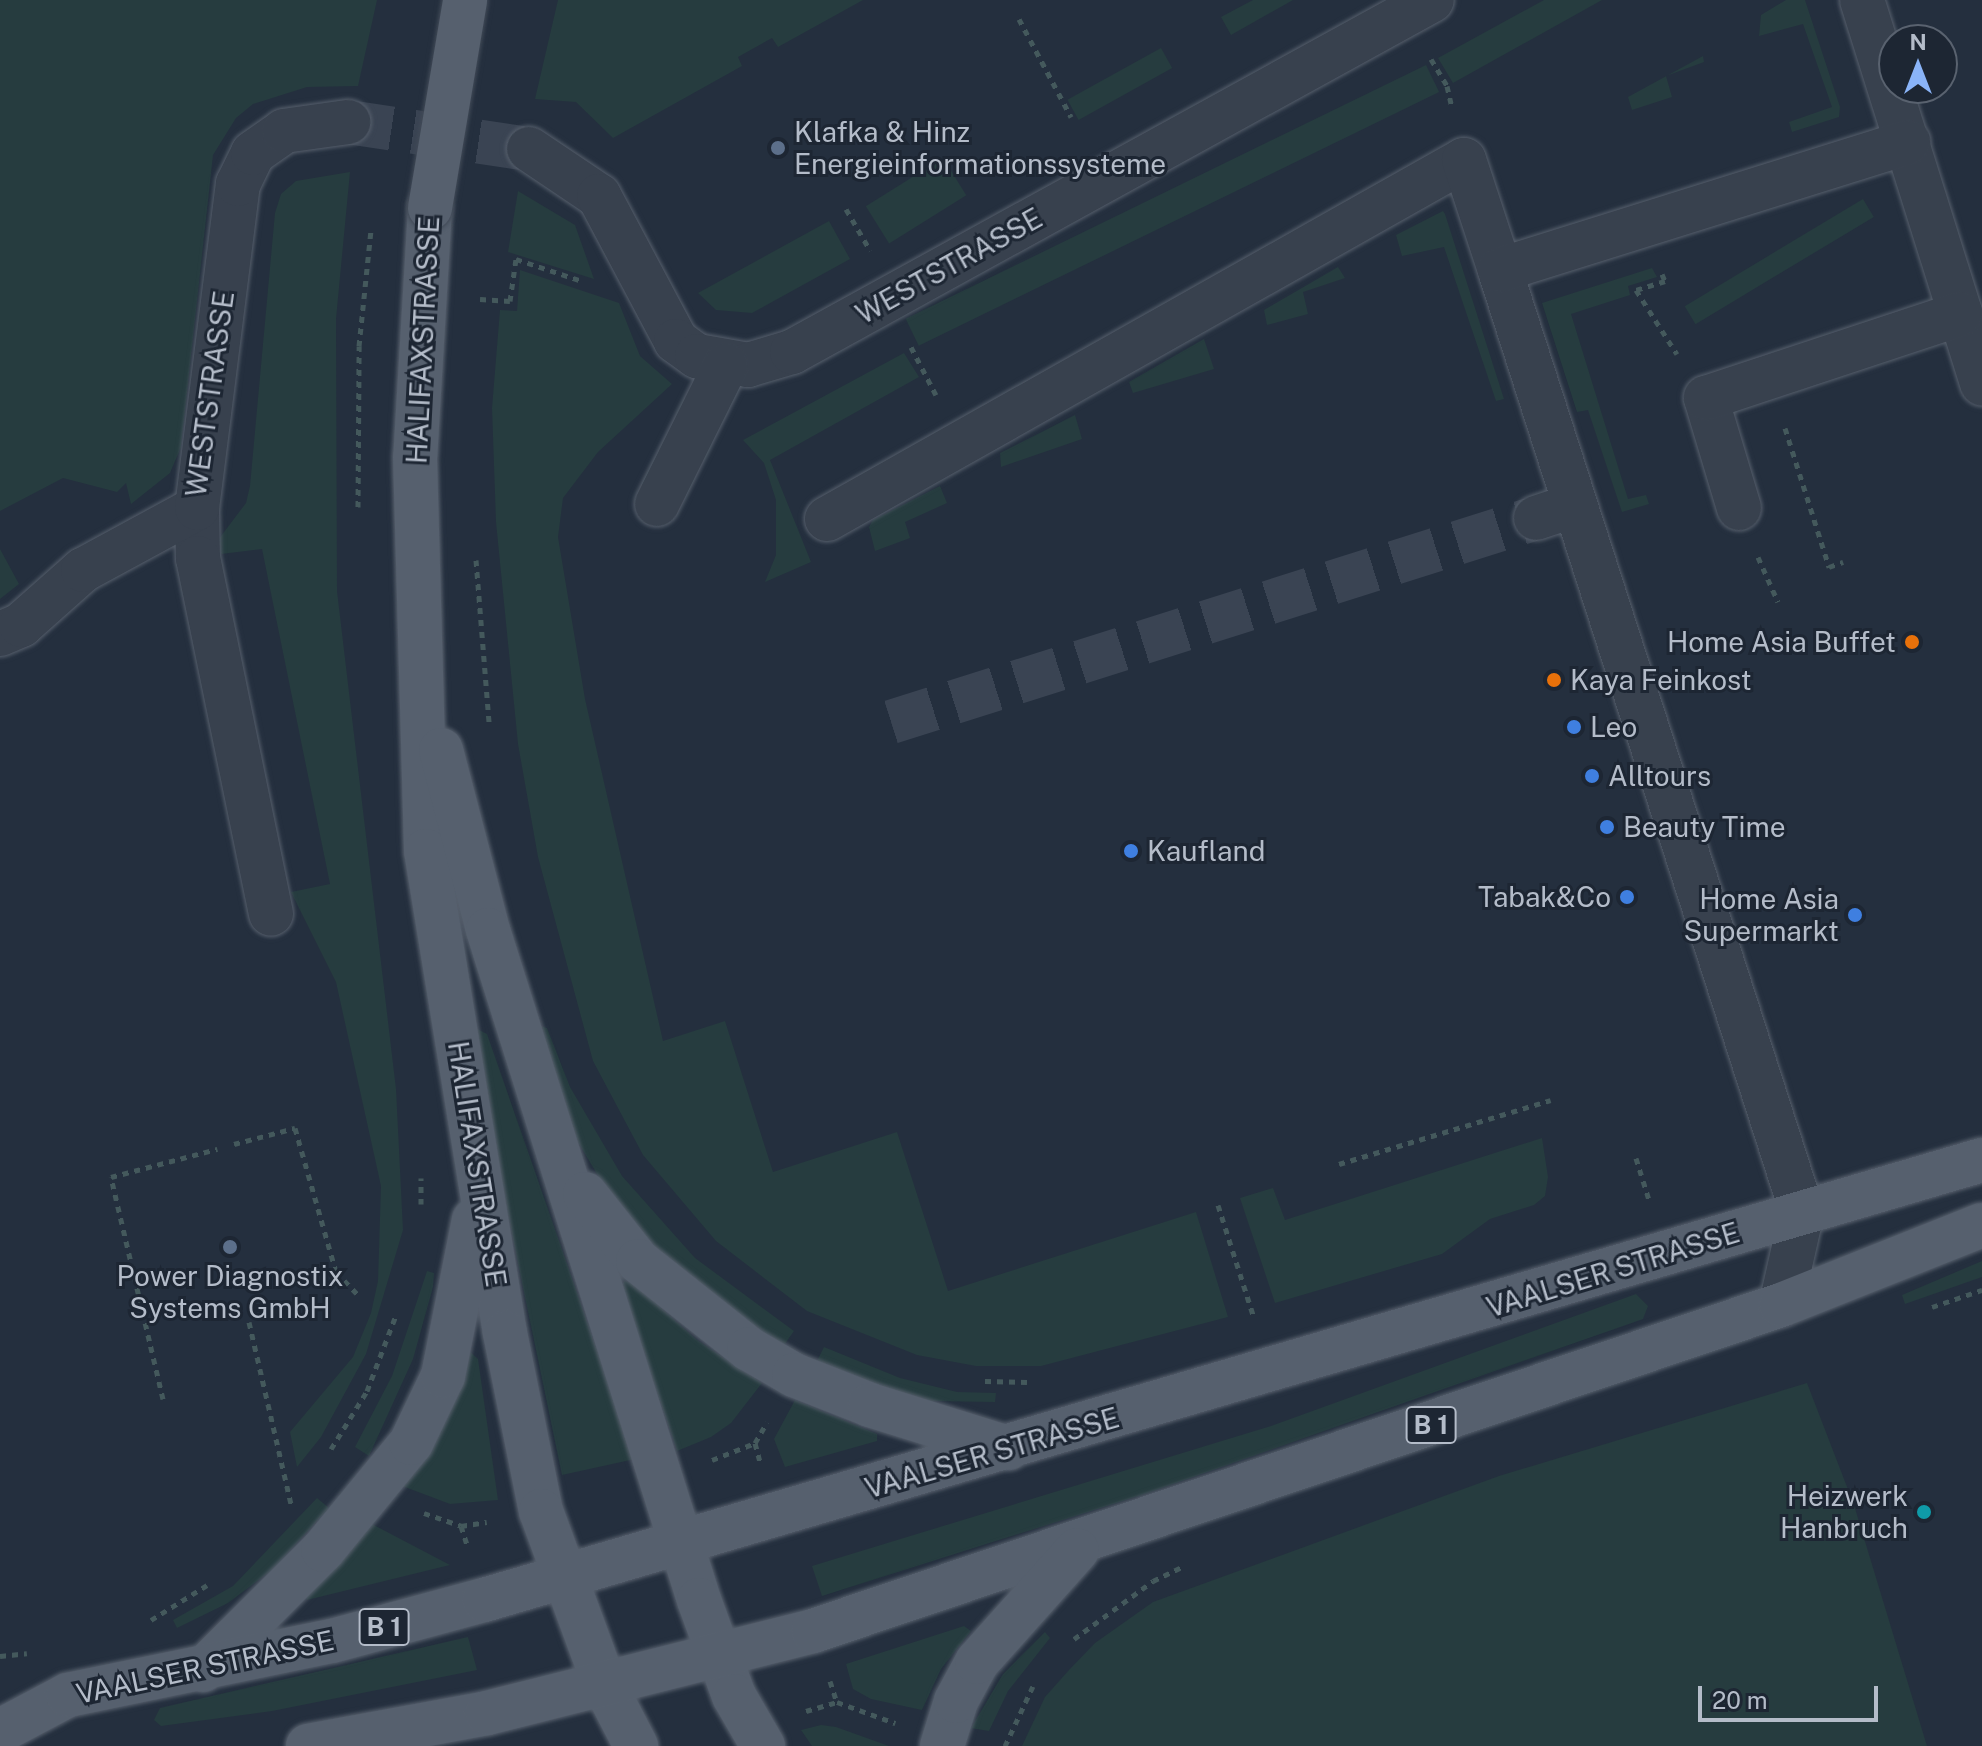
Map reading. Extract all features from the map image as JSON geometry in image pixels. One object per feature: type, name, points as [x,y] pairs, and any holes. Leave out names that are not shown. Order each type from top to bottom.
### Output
[{"type":"main road","name":"HALIFAXSTRASSE","points":[[465,0],[430,208],[415,457],[426,851],[480,1186],[532,1472],[563,1577],[605,1686],[636,1746]]},
{"type":"main road","name":"HALIFAXSTRASSE","points":[[423,682],[488,930],[566,1166],[699,1600],[734,1696],[763,1746]]},
{"type":"main road","name":"VAALSER STRASSE","points":[[7,1734],[68,1695],[203,1670],[332,1641],[682,1544],[1982,1160]]},
{"type":"main road","points":[[566,1166],[638,1261],[685,1304],[749,1349],[794,1375],[870,1405],[1008,1448]]},
{"type":"main road","points":[[203,1670],[323,1550],[411,1443],[443,1376],[480,1186]]},
{"type":"main road","name":"B 1","points":[[308,1746],[605,1686],[720,1657],[1082,1545],[1781,1305],[1982,1225]]},
{"type":"main road","points":[[942,1746],[956,1701],[977,1662],[1082,1545]]},
{"type":"street","points":[[1862,0],[1982,384]]},
{"type":"street","name":"WESTSTRASSE","points":[[529,149],[599,196],[676,341],[697,356],[726,365],[748,365],[792,352],[1418,8]]},
{"type":"street","name":"WESTSTRASSE","points":[[0,634],[21,625],[83,570],[197,508],[238,184],[253,153],[284,131],[348,122]]},
{"type":"street","points":[[1500,270],[1908,142]]},
{"type":"street","points":[[827,519],[1464,160],[1500,270],[1555,512],[1802,1212],[1781,1305]]},
{"type":"street","points":[[1739,508],[1706,398],[1960,314]]},
{"type":"street","points":[[657,504],[726,365]]},
{"type":"street","points":[[197,508],[198,558],[271,914]]},
{"type":"path","points":[[1418,8],[1447,86],[1464,160]]},
{"type":"path","points":[[1019,19],[1071,117]]},
{"type":"path","points":[[475,299],[510,301],[516,259],[593,285]]},
{"type":"path","points":[[1665,281],[1636,290],[1706,398]]},
{"type":"path","points":[[474,312],[476,283]]},
{"type":"path","points":[[912,350],[926,373]]},
{"type":"path","points":[[1768,377],[1829,567],[1843,562]]},
{"type":"path","points":[[475,554],[490,725]]},
{"type":"path","points":[[1773,594],[1778,602]]},
{"type":"path","points":[[1339,1164],[1551,1100]]},
{"type":"path","points":[[234,1144],[295,1128],[336,1272],[359,1296]]},
{"type":"path","points":[[163,1399],[111,1177],[217,1149]]},
{"type":"path","points":[[1636,1158],[1651,1204]]},
{"type":"path","points":[[1218,1205],[1257,1328]]},
{"type":"path","points":[[1922,1311],[1982,1290]]},
{"type":"path","points":[[249,1322],[292,1507]]},
{"type":"path","points":[[700,1465],[755,1443],[763,1473]]},
{"type":"path","points":[[281,1518],[300,1495]]},
{"type":"path","points":[[471,1560],[461,1526],[501,1520]]},
{"type":"path","points":[[1067,1644],[1153,1581],[1192,1562]]},
{"type":"path","points":[[136,1626],[213,1581]]},
{"type":"path","points":[[0,1656],[36,1652]]},
{"type":"path","points":[[1005,1746],[1024,1697],[1041,1676]]},
{"type":"path","points":[[802,1712],[837,1702],[902,1726]]},
{"type":"green space","points":[[0,0],[377,0],[358,86],[307,87],[253,104],[236,118],[213,155],[181,447],[170,473],[131,504],[126,483],[117,492],[63,478],[0,511]]},
{"type":"green space","points":[[558,0],[863,0],[778,47],[772,38],[738,57],[742,66],[613,138],[576,102],[535,99]]},
{"type":"green space","points":[[1253,0],[1293,0],[1231,35],[1221,17]]},
{"type":"green space","points":[[1544,0],[1602,0],[1453,83],[1438,58]]},
{"type":"green space","points":[[1786,0],[1805,0],[1840,107],[1839,117],[1792,132],[1789,122],[1832,107],[1803,24],[1759,36],[1761,15]]},
{"type":"green space","points":[[1161,48],[1172,68],[1079,120],[1067,100]]},
{"type":"green space","points":[[1703,56],[1704,62],[1667,76]]},
{"type":"green space","points":[[1426,65],[1439,92],[919,346],[906,319]]},
{"type":"green space","points":[[1666,76],[1672,97],[1632,110],[1628,97]]},
{"type":"green space","points":[[943,158],[966,195],[889,244],[866,206]]},
{"type":"green space","points":[[350,172],[336,319],[337,591],[396,1089],[403,1230],[366,1354],[321,1437],[297,1467],[290,1432],[353,1357],[371,1313],[378,1281],[381,1186],[336,982],[291,892],[330,884],[262,549],[221,554],[218,540],[246,503],[250,486],[275,213],[281,194],[296,181]]},
{"type":"green space","points":[[518,191],[575,225],[594,279],[508,252]]},
{"type":"green space","points":[[1863,199],[1874,217],[1696,324],[1685,306]]},
{"type":"green space","points":[[1443,211],[1504,399],[1496,401],[1444,247],[1402,256],[1396,235]]},
{"type":"green space","points":[[829,221],[850,259],[752,313],[716,310],[698,293]]},
{"type":"green space","points":[[1338,267],[1345,278],[1303,292],[1308,314],[1267,325],[1264,310]]},
{"type":"green space","points":[[1652,268],[1657,277],[1628,286],[1630,295],[1571,314],[1628,499],[1646,495],[1649,504],[1622,512],[1588,410],[1577,412],[1542,303]]},
{"type":"green space","points":[[520,270],[619,303],[640,356],[672,384],[598,452],[563,498],[558,537],[585,699],[663,1041],[725,1021],[773,1172],[897,1132],[948,1291],[1196,1212],[1228,1317],[1041,1366],[976,1366],[917,1355],[807,1311],[716,1241],[643,1155],[593,1061],[538,857],[518,744],[496,522],[492,408],[500,310],[517,311]]},
{"type":"green space","points":[[1204,339],[1214,369],[1133,393],[1129,382]]},
{"type":"green space","points":[[904,353],[919,377],[770,460],[811,562],[765,582],[776,555],[776,500],[764,463],[743,440]]},
{"type":"green space","points":[[1075,415],[1082,439],[1001,467],[1000,453]]},
{"type":"green space","points":[[940,486],[947,503],[905,522],[910,538],[875,551],[869,527],[873,520]]},
{"type":"green space","points":[[0,549],[19,584],[0,599]]},
{"type":"green space","points":[[537,1025],[547,1028],[570,1087],[622,1176],[695,1258],[794,1331],[782,1348],[663,1258],[609,1194],[566,1122]]},
{"type":"green space","points":[[477,1029],[487,1034],[635,1459],[562,1475],[471,1037]]},
{"type":"green space","points":[[1542,1138],[1548,1177],[1545,1196],[1534,1205],[1490,1219],[1442,1254],[1275,1303],[1240,1198],[1273,1188],[1285,1220]]},
{"type":"green space","points":[[1982,1261],[1982,1277],[1905,1304],[1902,1295]]},
{"type":"green space","points":[[427,1271],[434,1273],[433,1287],[413,1359],[369,1456],[355,1447],[392,1376]]},
{"type":"green space","points":[[624,1281],[632,1282],[697,1340],[762,1383],[731,1423],[711,1437],[677,1451],[621,1288]]},
{"type":"green space","points":[[1636,1294],[1648,1306],[1643,1319],[1145,1494],[822,1596],[812,1566],[1271,1426]]},
{"type":"green space","points":[[824,1347],[900,1378],[957,1392],[996,1393],[995,1402],[929,1401],[815,1365]]},
{"type":"green space","points":[[468,1350],[478,1359],[498,1500],[450,1504],[397,1484]]},
{"type":"green space","points":[[1807,1383],[1854,1505],[1927,1746],[1022,1746],[1045,1697],[1069,1670],[1095,1643],[1153,1602],[1499,1476]]},
{"type":"green space","points":[[795,1400],[877,1434],[877,1441],[785,1467],[774,1439]]},
{"type":"green space","points":[[317,1498],[329,1508],[272,1570],[228,1603],[177,1628],[173,1620],[233,1586]]},
{"type":"green space","points":[[370,1523],[450,1565],[307,1600],[306,1597]]},
{"type":"green space","points":[[964,1626],[971,1631],[941,1669],[922,1710],[871,1699],[853,1689],[846,1664]]},
{"type":"green space","points":[[1045,1632],[1050,1638],[1008,1691],[989,1731],[971,1728],[1003,1674]]},
{"type":"green space","points":[[468,1637],[477,1670],[272,1711],[161,1726],[154,1720],[160,1708]]},
{"type":"green space","points":[[821,1725],[836,1727],[889,1746],[812,1746],[801,1730]]},
{"type":"tunnel","points":[[348,122],[529,149]]},
{"type":"tunnel","points":[[891,722],[1536,518]]},
{"type":"place","name":"Klafka & Hinz Energieinformationssysteme","points":[[778,148]]},
{"type":"place","name":"Home Asia Buffet","points":[[1912,642]]},
{"type":"place","name":"Kaya Feinkost","points":[[1554,680]]},
{"type":"place","name":"Leo","points":[[1574,727]]},
{"type":"place","name":"Alltours","points":[[1592,776]]},
{"type":"place","name":"Beauty Time","points":[[1607,827]]},
{"type":"place","name":"Kaufland","points":[[1131,851]]},
{"type":"place","name":"Tabak&Co","points":[[1627,897]]},
{"type":"place","name":"Home Asia Supermarkt","points":[[1855,915]]},
{"type":"place","name":"Power Diagnostix Systems GmbH","points":[[230,1247]]},
{"type":"place","name":"Heizwerk Hanbruch","points":[[1924,1512]]}]
